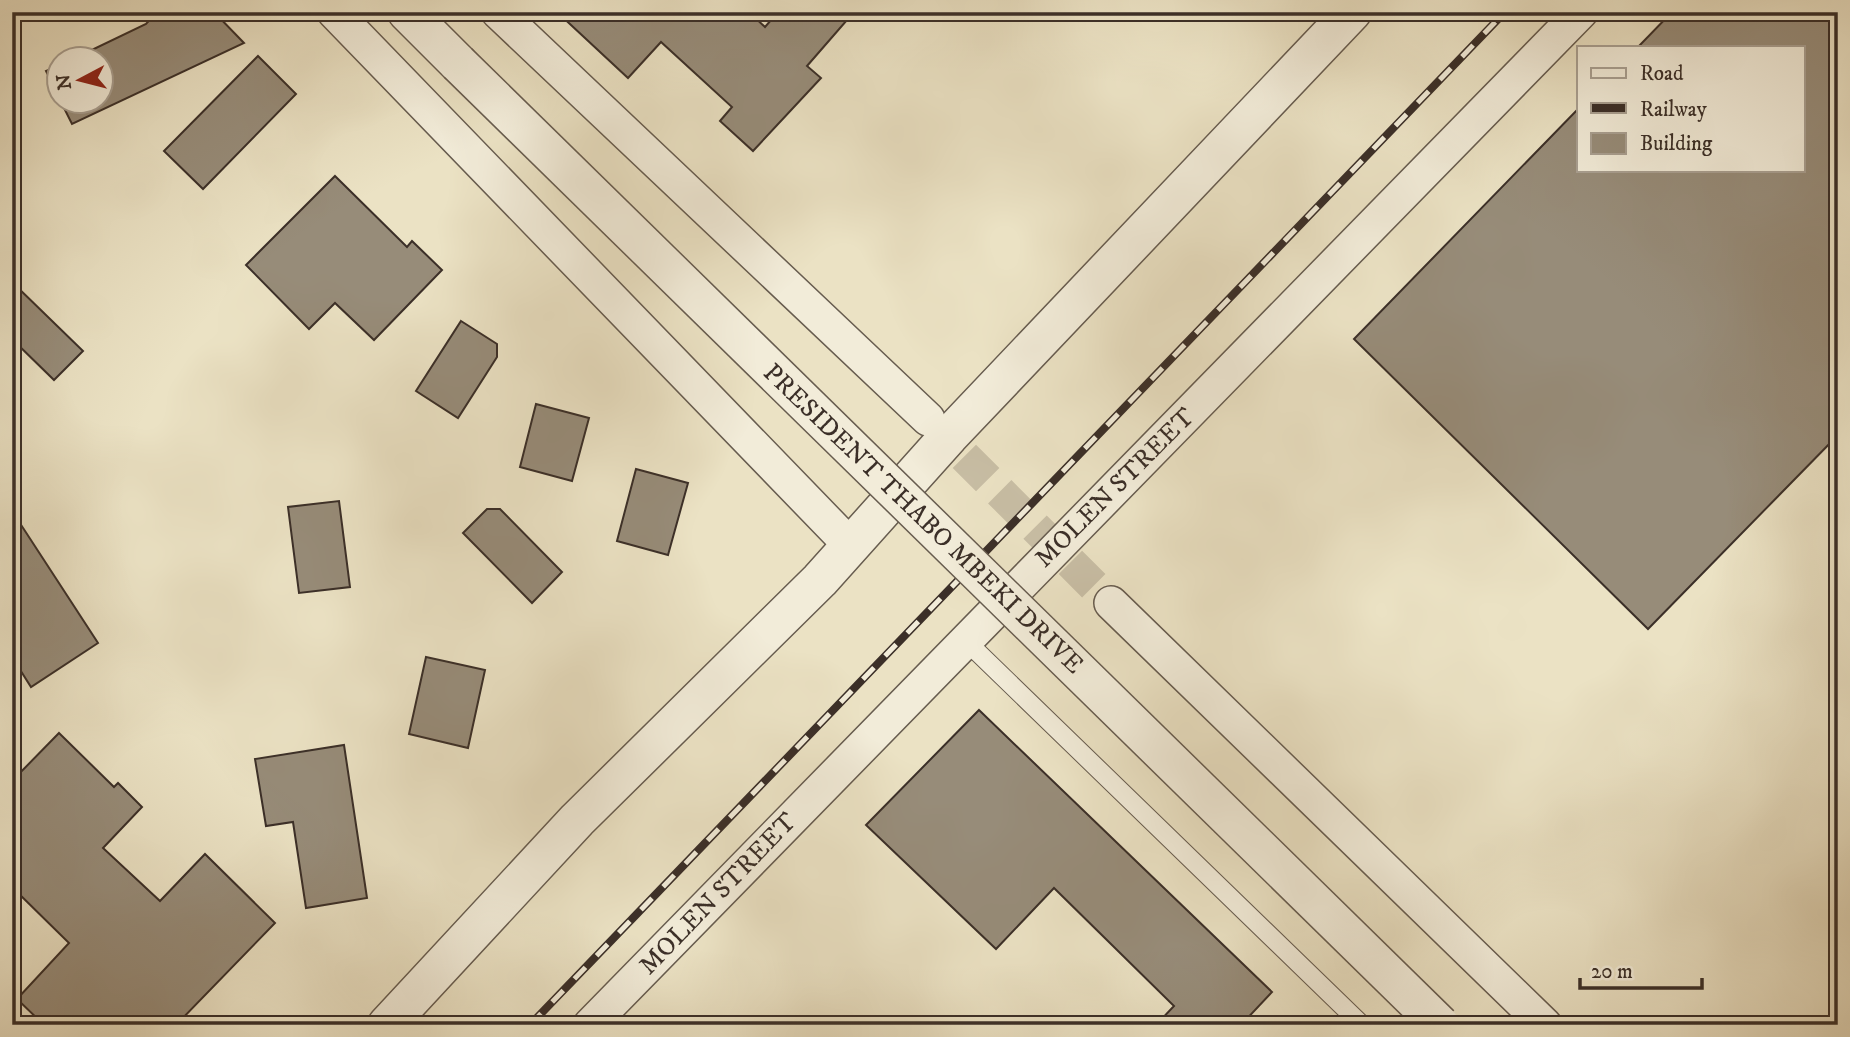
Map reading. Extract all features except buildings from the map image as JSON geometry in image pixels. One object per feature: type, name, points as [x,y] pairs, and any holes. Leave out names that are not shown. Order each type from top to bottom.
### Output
[{"type":"street","points":[[334,12],[851,546]]},
{"type":"street","name":"PRESIDENT THABO MBEKI DRIVE","points":[[407,12],[1440,1025]]},
{"type":"street","points":[[498,12],[928,419]]},
{"type":"street","points":[[387,1025],[577,820],[820,580],[949,436],[1352,12]]},
{"type":"street","name":"MOLEN STREET","points":[[590,1025],[1581,12]]},
{"type":"street","points":[[1111,603],[1545,1025]]},
{"type":"lane","points":[[965,640],[1362,1025]]},
{"type":"tunnel","points":[[929,421],[1111,603]]},
{"type":"railway","points":[[530,1025],[1505,12]]}]
